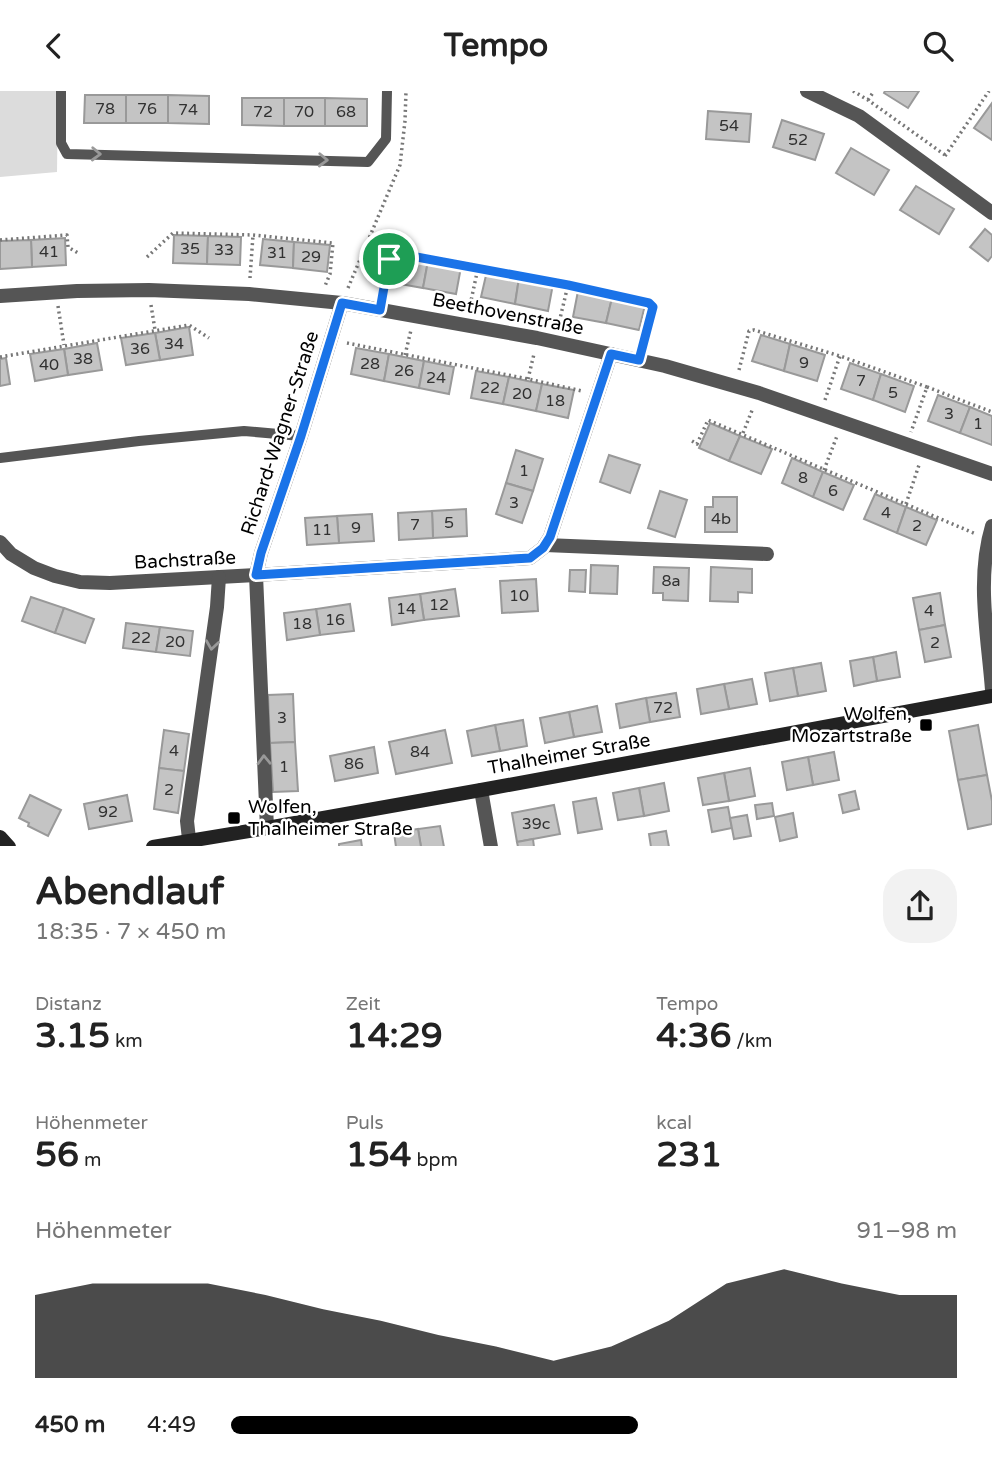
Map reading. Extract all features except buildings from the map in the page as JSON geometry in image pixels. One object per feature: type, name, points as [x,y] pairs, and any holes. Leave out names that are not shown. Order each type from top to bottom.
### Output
[{"type":"street","points":[[807,91],[859,115],[992,213]]},
{"type":"street","name":"Beethovenstraße","points":[[0,296],[149,290],[249,294],[342,303],[537,338],[639,360],[758,393],[992,474]]},
{"type":"street","name":"Richard-Wagner-Straße","points":[[267,828],[256,575],[342,303]]},
{"type":"street","points":[[545,545],[550,537],[611,354]]},
{"type":"street","points":[[990,532],[984,559],[984,596],[992,690]]},
{"type":"street","name":"Bachstraße","points":[[0,542],[11,554],[34,568],[55,576],[80,582],[110,583],[530,558],[545,545],[767,554]]},
{"type":"street","points":[[189,839],[187,821],[219,577]]},
{"type":"street","name":"Thalheimer Straße","points":[[153,846],[481,790],[992,696]]},
{"type":"street","points":[[481,790],[491,846]]},
{"type":"street","points":[[0,837],[9,846]]},
{"type":"lane","points":[[61,91],[61,143],[67,154],[368,162],[386,139],[387,91]]},
{"type":"lane","points":[[0,458],[244,431],[301,436]]},
{"type":"path","points":[[342,303],[400,165],[406,91]]},
{"type":"path","points":[[853,91],[945,155]]},
{"type":"path","points":[[869,100],[874,91]]},
{"type":"path","points":[[934,171],[989,91]]},
{"type":"path","points":[[147,257],[173,233],[253,235],[333,243],[330,274],[319,301]]},
{"type":"path","points":[[0,240],[67,235],[68,247],[78,253]]},
{"type":"path","points":[[249,294],[253,235]]},
{"type":"path","points":[[380,310],[389,259],[395,253],[568,285],[649,303],[653,307],[639,360]]},
{"type":"path","points":[[467,326],[478,268]]},
{"type":"path","points":[[555,342],[568,285]]},
{"type":"path","points":[[149,290],[155,330]]},
{"type":"path","points":[[56,292],[64,345]]},
{"type":"path","points":[[405,355],[413,316]]},
{"type":"path","points":[[0,357],[189,325],[209,338]]},
{"type":"path","points":[[735,386],[749,331],[754,330],[840,356],[992,412]]},
{"type":"path","points":[[528,379],[537,338]]},
{"type":"path","points":[[331,341],[577,389],[598,397]]},
{"type":"path","points":[[821,414],[840,356]]},
{"type":"path","points":[[907,444],[927,387]]},
{"type":"path","points":[[742,434],[758,393]]},
{"type":"path","points":[[692,441],[697,444],[708,420],[906,504],[990,532]]},
{"type":"path","points":[[824,470],[843,421]]},
{"type":"path","points":[[906,504],[924,450]]},
{"type":"shaded area","points":[[0,91],[58,91],[57,172],[0,177]]},
{"type":"place","name":"Wolfen, Mozartstraße","points":[[926,725]]},
{"type":"place","name":"Wolfen, Thalheimer Straße","points":[[234,818]]},
{"type":"route","points":[[395,253],[649,303],[653,307],[639,360],[611,354],[550,537],[543,548],[530,558],[256,575],[342,303],[380,310],[389,259],[395,253]]}]
